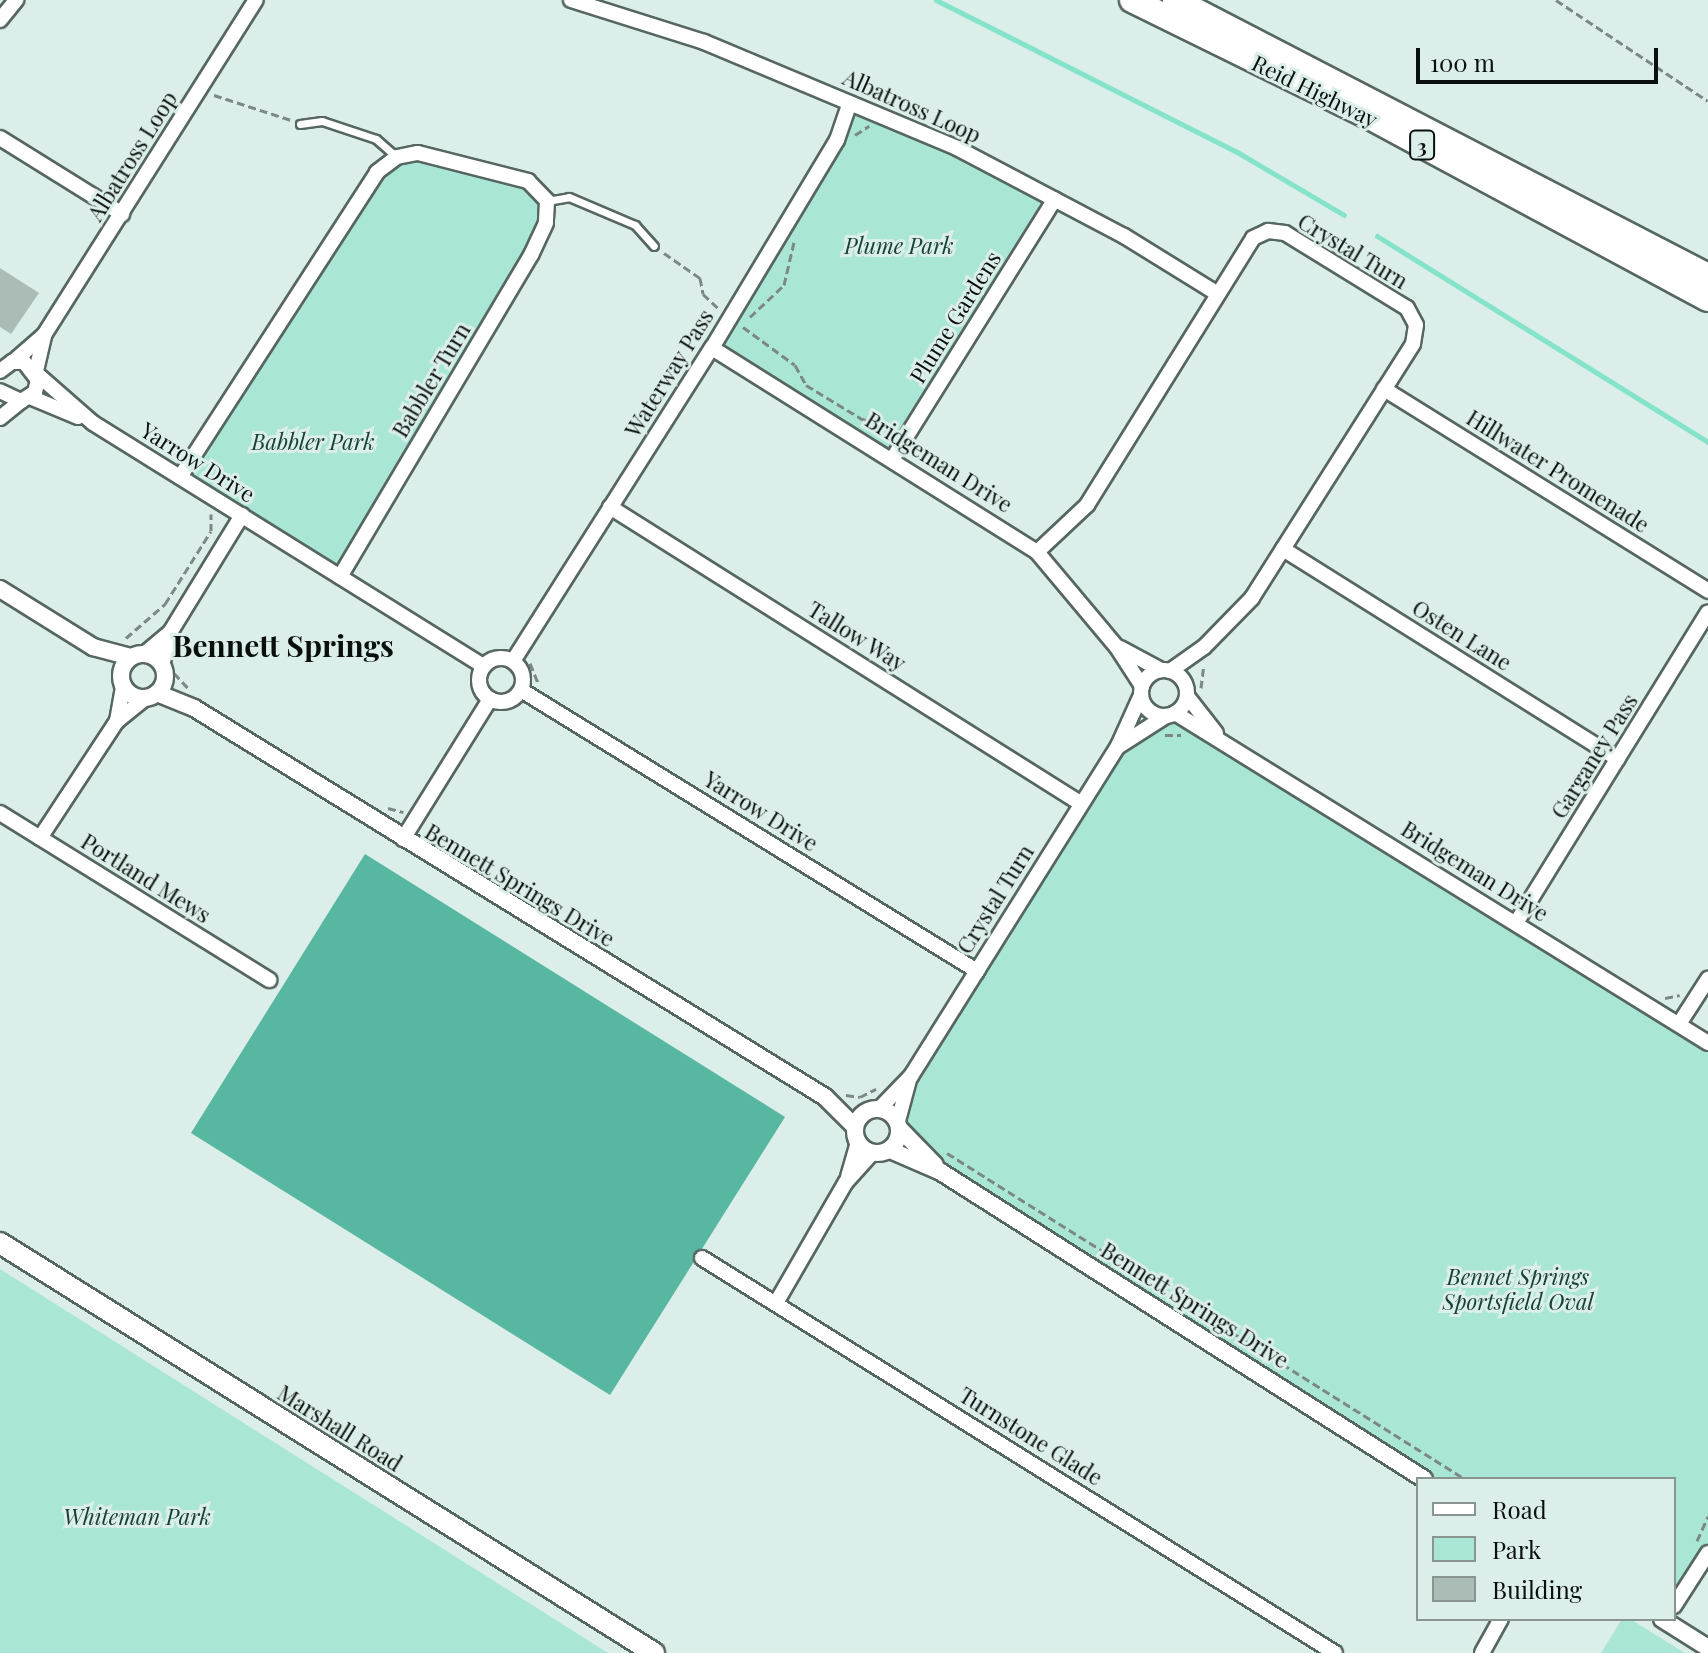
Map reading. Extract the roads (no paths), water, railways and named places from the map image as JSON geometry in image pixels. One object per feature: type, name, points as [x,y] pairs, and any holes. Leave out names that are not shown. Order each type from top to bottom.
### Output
[{"type":"highway","name":"Reid Highway","points":[[1132,0],[1366,115],[1708,299]]},
{"type":"highway","name":"Reid Highway","points":[[1175,0],[1708,276]]},
{"type":"main road","name":"Marshall Road","points":[[0,1243],[654,1653]]},
{"type":"street","points":[[0,20],[16,0]]},
{"type":"street","name":"Albatross Loop","points":[[44,335],[256,0]]},
{"type":"street","name":"Albatross Loop","points":[[571,0],[704,42],[957,148],[1055,199],[1218,294]]},
{"type":"street","name":"Waterway Pass","points":[[513,661],[732,321],[837,140],[850,103]]},
{"type":"street","points":[[0,138],[122,214]]},
{"type":"street","points":[[180,477],[377,172],[397,157],[418,153],[528,181],[547,201]]},
{"type":"street","name":"Plume Gardens","points":[[893,458],[1055,199]]},
{"type":"street","name":"Babbler Turn","points":[[340,577],[531,255],[546,223],[547,201]]},
{"type":"street","name":"Crystal Turn","points":[[1037,552],[1087,505],[1253,238],[1268,231],[1285,233],[1407,308],[1416,325],[1413,344],[1252,598],[1204,647]]},
{"type":"street","points":[[44,335],[7,363],[36,372],[93,423]]},
{"type":"street","points":[[0,418],[26,399],[44,335]]},
{"type":"street","name":"Bridgeman Drive","points":[[712,348],[893,458],[1037,552],[1116,646]]},
{"type":"street","name":"Hillwater Promenade","points":[[1384,389],[1708,591]]},
{"type":"street","points":[[0,391],[93,423]]},
{"type":"street","name":"Yarrow Drive","points":[[93,423],[483,666]]},
{"type":"street","name":"Tallow Way","points":[[610,507],[1080,803]]},
{"type":"street","points":[[40,838],[117,721],[157,684],[171,631],[242,515]]},
{"type":"street","name":"Osten Lane","points":[[1283,549],[1618,759]]},
{"type":"street","points":[[0,589],[93,647],[122,684]]},
{"type":"street","name":"Garganey Pass","points":[[1516,923],[1708,612]]},
{"type":"street","points":[[117,721],[122,684],[137,656],[171,631]]},
{"type":"street","points":[[1116,646],[1183,680]]},
{"type":"street","points":[[1116,646],[1152,713],[1171,715]]},
{"type":"street","points":[[93,647],[137,656],[157,684]]},
{"type":"street","points":[[1118,746],[1142,691],[1165,670],[1204,647]]},
{"type":"street","points":[[1204,647],[1183,680],[1187,696],[1218,737]]},
{"type":"street","points":[[497,658],[513,661],[523,674],[521,690],[504,702],[490,699],[480,688],[483,666],[497,658]]},
{"type":"street","points":[[122,684],[157,684]]},
{"type":"street","name":"Bennett Springs Drive","points":[[157,684],[403,839],[832,1094],[875,1109],[899,1125],[941,1172]]},
{"type":"street","name":"Yarrow Drive","points":[[521,690],[977,971]]},
{"type":"street","points":[[1118,746],[1171,715],[1187,696]]},
{"type":"street","points":[[403,839],[490,699]]},
{"type":"street","name":"Bridgeman Drive","points":[[1171,715],[1218,737],[1708,1043]]},
{"type":"street","name":"Crystal Turn","points":[[875,1109],[911,1076],[1118,746]]},
{"type":"street","name":"Portland Mews","points":[[0,813],[269,980]]},
{"type":"street","points":[[1679,1024],[1708,979]]},
{"type":"street","name":"Crystal Turn","points":[[899,1125],[911,1076]]},
{"type":"street","name":"Bennett Springs Drive","points":[[832,1094],[862,1141]]},
{"type":"street","points":[[776,1303],[846,1182],[875,1109]]},
{"type":"street","points":[[862,1141],[890,1150],[899,1125]]},
{"type":"street","name":"Bennett Springs Drive","points":[[890,1150],[941,1172],[1421,1477]]},
{"type":"street","name":"Turnstone Glade","points":[[702,1258],[1335,1653]]},
{"type":"street","points":[[1676,1602],[1708,1553]]},
{"type":"street","points":[[1482,1653],[1500,1621]]},
{"type":"street","points":[[1673,1621],[1708,1648]]},
{"type":"lane","points":[[300,124],[322,121],[376,139],[397,157]]},
{"type":"lane","points":[[547,201],[569,197],[582,202],[635,225],[654,246]]},
{"type":"waterway","points":[[936,0],[1237,152],[1344,215]]},
{"type":"waterway","points":[[1377,236],[1708,442]]},
{"type":"district","name":"Bennett Springs","points":[[283,645]]},
{"type":"park label","name":"Plume Park","points":[[899,246]]},
{"type":"park label","name":"Babbler Park","points":[[313,442]]},
{"type":"park label","name":"Bennet Springs Sportsfield Oval","points":[[1518,1288]]},
{"type":"park label","name":"Whiteman Park","points":[[137,1517]]}]
